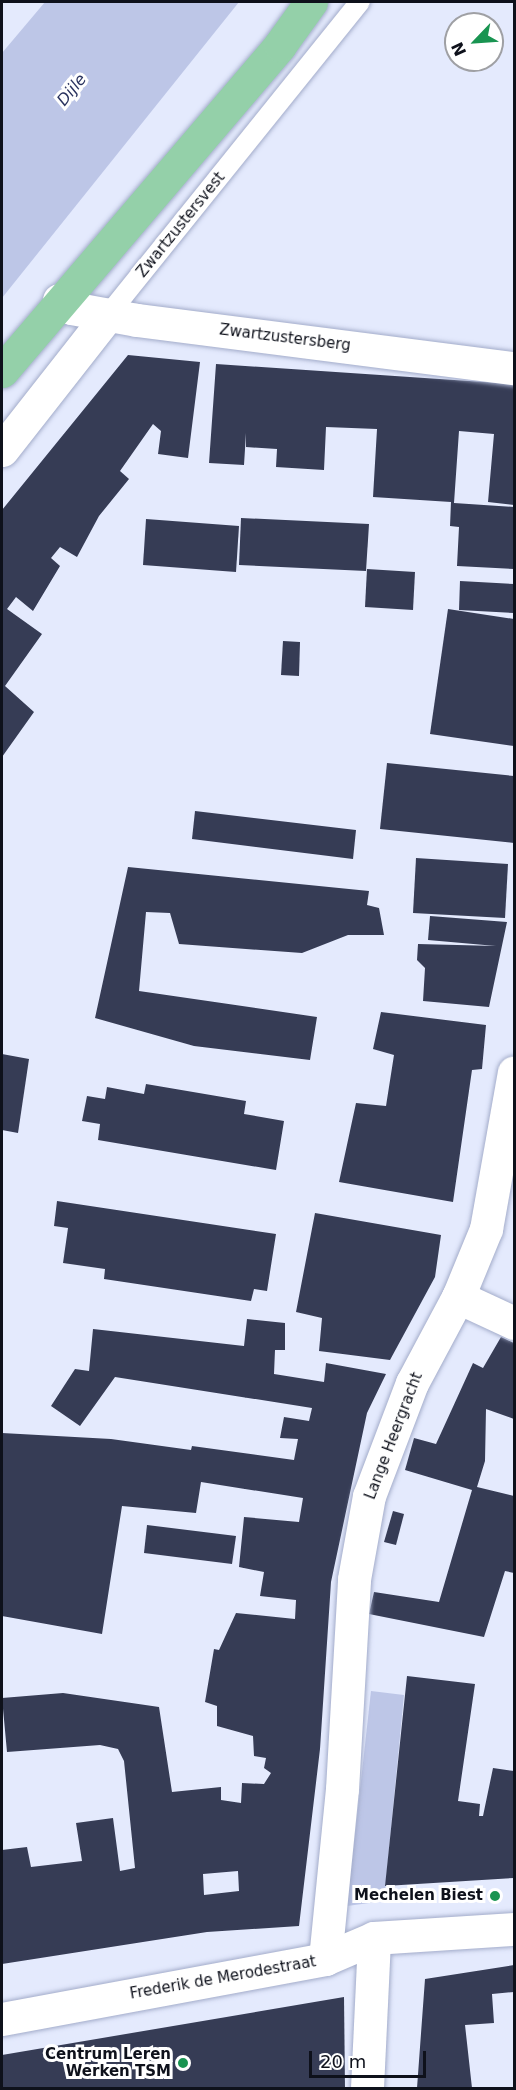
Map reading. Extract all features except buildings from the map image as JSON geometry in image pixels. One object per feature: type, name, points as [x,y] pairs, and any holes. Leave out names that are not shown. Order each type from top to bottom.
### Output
[{"type":"main road","points":[[2,371],[59,300],[280,45],[311,2]]},
{"type":"street","name":"Zwartzustersberg","points":[[59,300],[108,315],[514,368]]},
{"type":"street","name":"Zwartzustersvest","points":[[2,450],[108,315]]},
{"type":"street","name":"Lange Heergracht","points":[[325,1959],[354,1579],[369,1496],[412,1383],[458,1297],[486,1229],[514,1076]]},
{"type":"street","points":[[458,1297],[514,1323]]},
{"type":"street","name":"Frederik de Merodestraat","points":[[2,2019],[325,1959],[374,1938],[514,1929]]},
{"type":"street","points":[[367,2088],[374,1938]]},
{"type":"lane","name":"Zwartzustersvest","points":[[108,315],[360,2]]},
{"type":"water","name":"Dijle","points":[[45,2],[239,2],[2,298],[2,53]]},
{"type":"water","points":[[371,1691],[404,1695],[384,1901],[347,1906]]},
{"type":"place","name":"Mechelen Biest","points":[[495,1896]]},
{"type":"place","name":"Centrum Leren Werken TSM","points":[[183,2063]]}]
